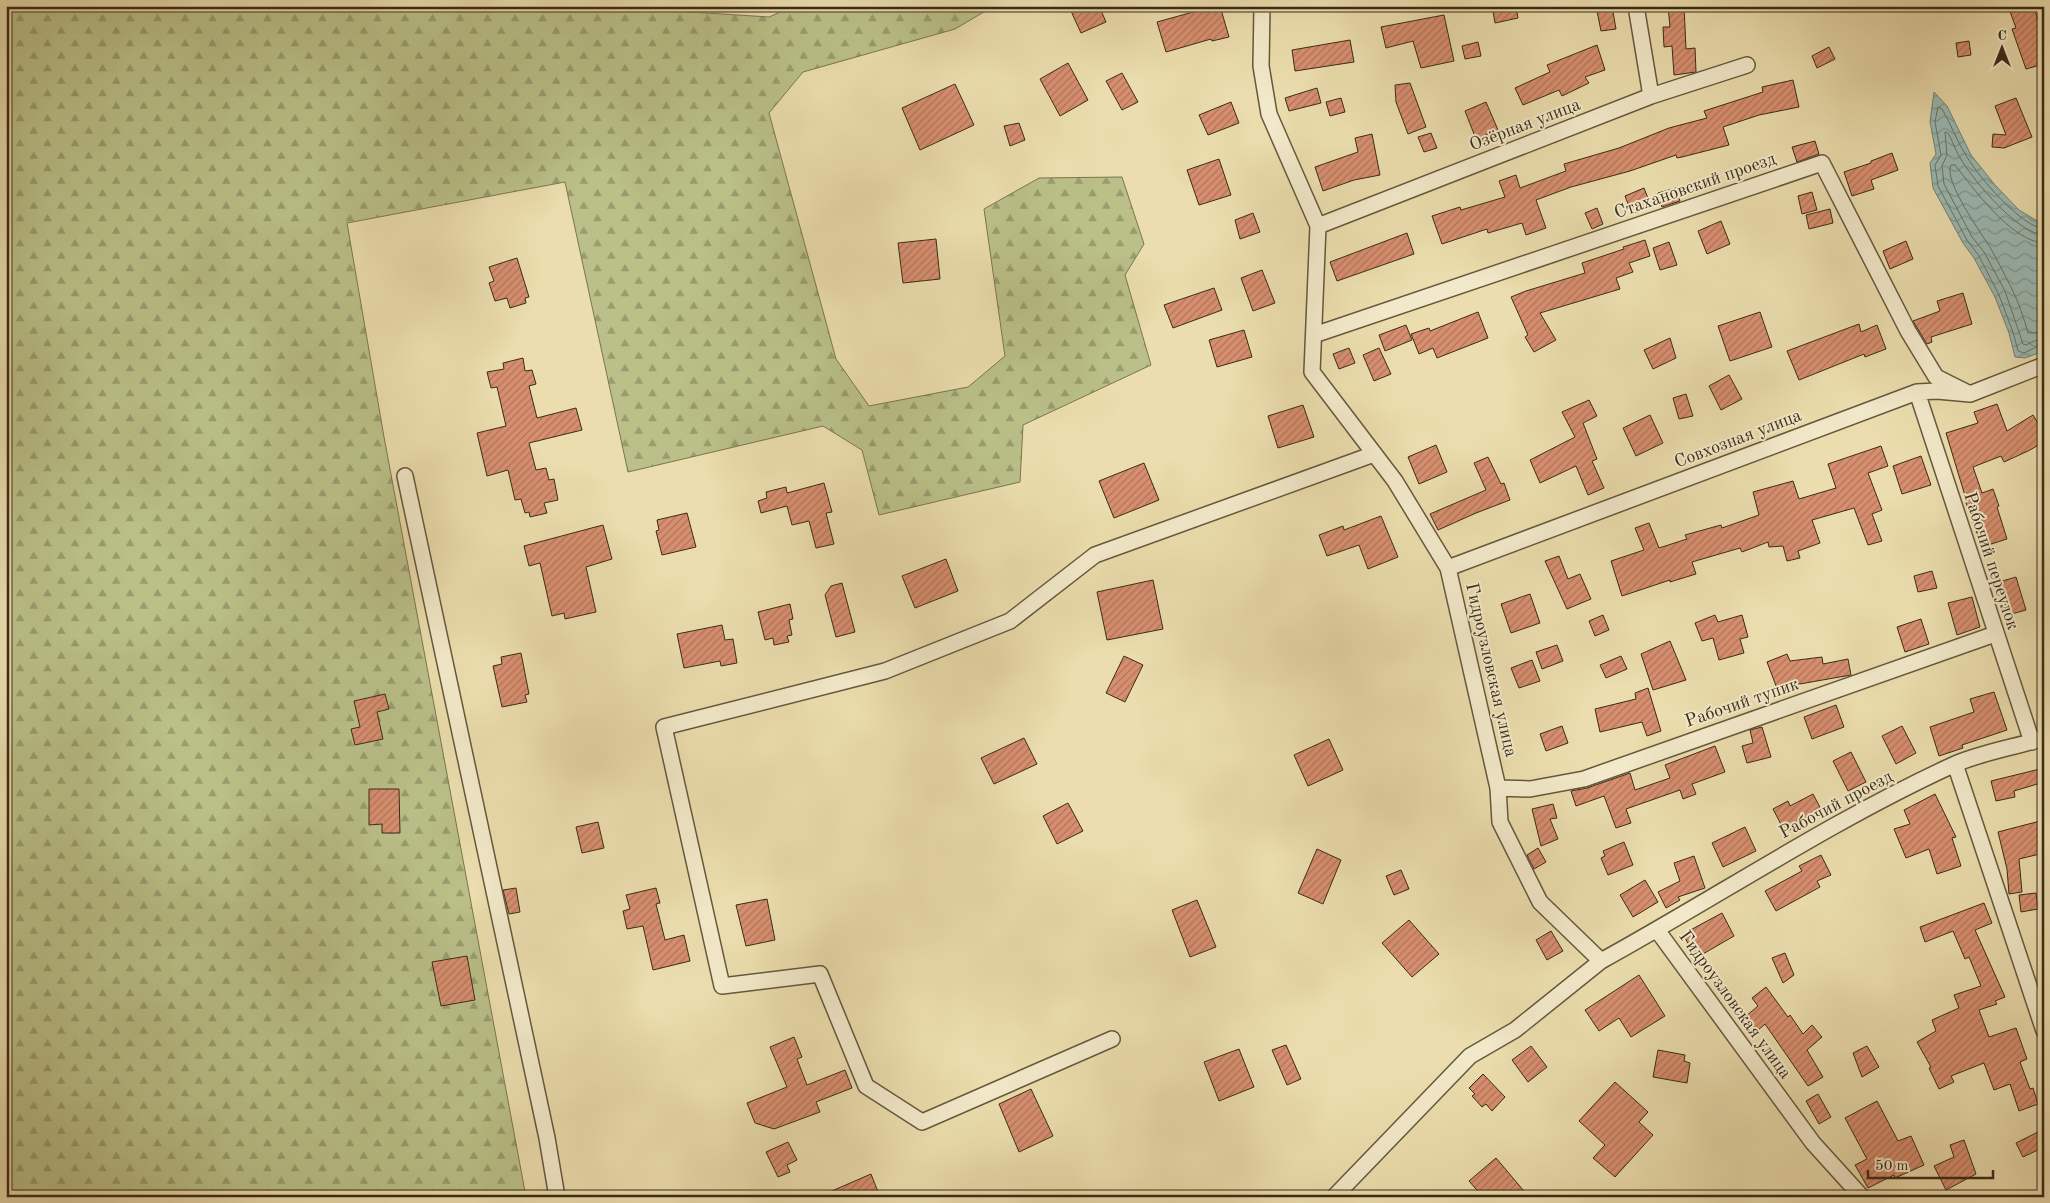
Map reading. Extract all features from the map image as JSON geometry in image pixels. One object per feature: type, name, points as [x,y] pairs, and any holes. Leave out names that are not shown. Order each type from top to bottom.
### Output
[{"type":"street","name":"Гидроузловская улица","points":[[1262,6],[1261,66],[1269,114],[1318,226],[1312,372],[1395,481],[1448,568],[1498,788],[1500,822],[1540,902],[1601,960],[1657,930],[1813,1143],[1862,1197]]},
{"type":"street","points":[[1636,6],[1651,96]]},
{"type":"street","name":"Озёрная улица","points":[[1318,226],[1651,96],[1748,65]]},
{"type":"street","name":"Стахановский проезд","points":[[1314,335],[1822,163],[1908,331],[1936,377],[1970,394]]},
{"type":"street","name":"Совхозная улица","points":[[1448,568],[1916,392],[1936,390],[1970,394],[2044,365]]},
{"type":"street","name":"Рабочий переулок","points":[[1916,392],[1995,634],[2038,740]]},
{"type":"street","points":[[1112,1039],[922,1122],[866,1086],[820,974],[722,986],[664,727],[885,671],[1010,621],[1094,555],[1374,454]]},
{"type":"street","points":[[405,476],[558,1197]]},
{"type":"street","name":"Рабочий тупик","points":[[1498,788],[1530,789],[1584,779],[1995,634]]},
{"type":"street","name":"Рабочий проезд","points":[[1657,930],[1824,831],[1955,764],[2038,740]]},
{"type":"street","points":[[1955,764],[2044,1031]]},
{"type":"street","points":[[1334,1197],[1470,1056],[1515,1030],[1601,960]]},
{"type":"green space","points":[[6,6],[672,6],[675,11],[769,17],[794,6],[994,6],[955,29],[803,72],[769,113],[836,359],[869,406],[968,387],[1005,356],[984,209],[1039,178],[1122,177],[1144,244],[1125,275],[1151,365],[1023,425],[1020,482],[879,515],[862,450],[823,426],[628,472],[565,182],[347,223],[384,437],[526,1197],[6,1197]]},
{"type":"water","points":[[1934,92],[1947,106],[1971,155],[1995,185],[2019,210],[2044,225],[2044,351],[2025,358],[2015,357],[2009,333],[1995,297],[1933,188],[1930,163],[1936,154],[1930,122]]},
{"type":"building","points":[[1082,6],[1099,6],[1106,22],[1081,33],[1071,11]]},
{"type":"building","points":[[1220,6],[1229,37],[1212,41],[1211,39],[1166,52],[1157,22]]},
{"type":"building","points":[[1492,6],[1516,6],[1518,18],[1495,23]]},
{"type":"building","points":[[1596,6],[1612,6],[1616,29],[1601,31]]},
{"type":"building","points":[[1668,6],[1684,6],[1686,49],[1695,48],[1696,72],[1674,75],[1672,46],[1664,47],[1663,27],[1670,27]]},
{"type":"building","points":[[2008,6],[2033,6],[2044,36],[2044,64],[2026,69],[2012,29],[2016,28]]},
{"type":"building","points":[[1444,15],[1454,61],[1421,68],[1413,41],[1386,48],[1381,27]]},
{"type":"building","points":[[1350,40],[1354,62],[1295,71],[1292,50]]},
{"type":"building","points":[[1969,41],[1971,55],[1958,57],[1956,43]]},
{"type":"building","points":[[1478,42],[1481,56],[1465,59],[1462,46]]},
{"type":"building","points":[[1597,45],[1605,70],[1585,77],[1589,83],[1562,96],[1559,90],[1523,105],[1515,88],[1550,72],[1547,65]]},
{"type":"building","points":[[1829,47],[1835,59],[1817,68],[1812,56]]},
{"type":"building","points":[[1068,63],[1088,100],[1060,116],[1040,79]]},
{"type":"building","points":[[1122,73],[1138,102],[1122,110],[1106,81]]},
{"type":"building","points":[[1793,80],[1799,107],[1759,115],[1723,127],[1729,145],[1677,158],[1676,155],[1630,171],[1571,187],[1536,200],[1546,228],[1526,235],[1522,223],[1488,233],[1487,229],[1442,244],[1432,216],[1460,207],[1461,210],[1505,197],[1499,181],[1516,175],[1520,188],[1566,171],[1564,164],[1619,148],[1669,128],[1707,118],[1704,111],[1763,92],[1762,87]]},
{"type":"building","points":[[1410,83],[1426,127],[1408,134],[1396,102],[1395,85]]},
{"type":"building","points":[[955,84],[974,125],[920,150],[902,108]]},
{"type":"building","points":[[1317,88],[1321,103],[1289,111],[1285,98]]},
{"type":"building","points":[[1341,98],[1345,112],[1330,116],[1326,102]]},
{"type":"building","points":[[2016,98],[2032,137],[2004,148],[1992,147],[1993,134],[2006,135],[1995,106]]},
{"type":"building","points":[[1231,102],[1239,123],[1208,135],[1199,115]]},
{"type":"building","points":[[1486,102],[1498,130],[1476,139],[1465,111]]},
{"type":"building","points":[[1019,123],[1025,140],[1010,146],[1004,126]]},
{"type":"building","points":[[1431,133],[1437,148],[1424,152],[1418,137]]},
{"type":"building","points":[[1372,134],[1380,175],[1354,180],[1323,191],[1315,167],[1358,152],[1355,138]]},
{"type":"building","points":[[1815,141],[1819,154],[1797,162],[1792,147]]},
{"type":"building","points":[[1892,153],[1898,170],[1871,180],[1874,189],[1852,196],[1844,172],[1871,163],[1871,161]]},
{"type":"building","points":[[1219,159],[1231,195],[1199,205],[1187,170]]},
{"type":"building","points":[[1644,188],[1651,206],[1632,214],[1625,196]]},
{"type":"building","points":[[1676,188],[1680,201],[1662,207],[1658,193]]},
{"type":"building","points":[[1812,192],[1817,210],[1802,214],[1798,196]]},
{"type":"building","points":[[1597,208],[1603,224],[1592,229],[1585,213]]},
{"type":"building","points":[[1830,209],[1833,223],[1809,229],[1806,215]]},
{"type":"building","points":[[1253,213],[1260,232],[1240,239],[1235,220]]},
{"type":"building","points":[[1721,221],[1730,244],[1707,254],[1698,231]]},
{"type":"building","points":[[1407,233],[1414,254],[1337,281],[1330,262]]},
{"type":"building","points":[[936,239],[940,279],[903,283],[898,243]]},
{"type":"building","points":[[1645,240],[1650,256],[1629,263],[1633,272],[1616,278],[1620,289],[1540,313],[1556,340],[1534,352],[1525,337],[1528,335],[1511,297],[1585,273],[1582,263]]},
{"type":"building","points":[[1906,241],[1913,259],[1890,269],[1883,251]]},
{"type":"building","points":[[1669,242],[1677,265],[1660,270],[1653,248]]},
{"type":"building","points":[[517,258],[529,297],[525,298],[526,303],[510,308],[507,298],[495,301],[489,283],[494,281],[489,267]]},
{"type":"building","points":[[1262,270],[1275,303],[1253,311],[1241,278]]},
{"type":"building","points":[[1214,288],[1222,310],[1173,328],[1164,305]]},
{"type":"building","points":[[1963,293],[1972,324],[1931,337],[1932,342],[1927,344],[1913,321],[1940,311],[1937,301]]},
{"type":"building","points":[[1478,312],[1488,338],[1437,358],[1433,348],[1419,354],[1411,334],[1429,328],[1430,331]]},
{"type":"building","points":[[1760,312],[1772,347],[1730,361],[1718,326]]},
{"type":"building","points":[[1859,324],[1861,332],[1877,325],[1886,349],[1865,357],[1864,354],[1799,380],[1787,351]]},
{"type":"building","points":[[1406,325],[1412,340],[1385,351],[1379,335]]},
{"type":"building","points":[[1244,330],[1252,357],[1217,367],[1209,340]]},
{"type":"building","points":[[1670,338],[1676,358],[1653,369],[1644,350]]},
{"type":"building","points":[[1349,348],[1355,363],[1339,369],[1333,354]]},
{"type":"building","points":[[1379,348],[1391,374],[1374,381],[1363,355]]},
{"type":"building","points":[[523,358],[525,371],[532,370],[536,384],[529,386],[537,418],[576,408],[582,430],[529,443],[536,470],[546,468],[549,480],[554,479],[558,500],[544,503],[547,513],[530,517],[529,512],[525,513],[521,499],[515,500],[508,470],[487,476],[477,433],[506,426],[497,387],[491,388],[487,372],[504,369],[503,363]]},
{"type":"building","points":[[1729,375],[1742,399],[1721,410],[1709,386]]},
{"type":"building","points":[[1686,394],[1693,416],[1679,419],[1673,398]]},
{"type":"building","points":[[1589,400],[1597,416],[1583,423],[1597,459],[1592,461],[1604,488],[1588,495],[1576,466],[1540,483],[1530,460],[1575,437],[1562,412]]},
{"type":"building","points":[[1997,404],[2007,431],[2033,415],[2044,433],[2044,442],[2004,462],[2001,456],[1973,467],[1982,493],[1993,489],[2007,539],[1982,547],[1965,500],[1946,433],[1978,423],[1974,412]]},
{"type":"building","points":[[1303,405],[1314,437],[1278,448],[1268,416]]},
{"type":"building","points":[[1650,415],[1663,443],[1636,456],[1623,428]]},
{"type":"building","points":[[1436,445],[1447,472],[1419,484],[1408,457]]},
{"type":"building","points":[[1881,446],[1888,466],[1868,473],[1882,510],[1872,514],[1882,541],[1868,545],[1854,508],[1812,520],[1820,543],[1798,551],[1800,558],[1787,561],[1783,546],[1769,547],[1768,542],[1742,552],[1740,548],[1692,562],[1696,574],[1670,582],[1670,580],[1622,596],[1611,561],[1644,550],[1635,528],[1649,523],[1659,548],[1687,539],[1685,535],[1721,525],[1722,528],[1759,515],[1753,492],[1793,481],[1799,499],[1836,488],[1828,464]]},
{"type":"building","points":[[1921,456],[1931,485],[1902,494],[1893,466]]},
{"type":"building","points":[[1488,457],[1501,484],[1504,483],[1510,500],[1438,530],[1430,514],[1486,490],[1474,463]]},
{"type":"building","points":[[1144,463],[1159,500],[1114,518],[1099,481]]},
{"type":"building","points":[[824,483],[832,512],[826,513],[834,544],[816,548],[809,521],[792,525],[787,506],[761,513],[758,501],[767,498],[766,492],[786,487],[787,493]]},
{"type":"building","points":[[687,513],[696,547],[662,555],[656,531],[659,530],[657,520]]},
{"type":"building","points":[[1381,516],[1398,557],[1368,569],[1359,545],[1327,556],[1319,535],[1343,526],[1344,530]]},
{"type":"building","points":[[603,525],[612,559],[586,567],[596,612],[565,619],[564,613],[552,616],[540,563],[529,566],[524,546]]},
{"type":"building","points":[[1559,556],[1568,579],[1580,574],[1591,599],[1567,609],[1545,561]]},
{"type":"building","points":[[946,559],[958,591],[915,608],[902,576]]},
{"type":"building","points":[[1932,571],[1937,588],[1918,592],[1914,576]]},
{"type":"building","points":[[2016,577],[2026,610],[2008,615],[1999,582]]},
{"type":"building","points":[[1153,580],[1163,629],[1107,640],[1097,592]]},
{"type":"building","points":[[842,583],[855,632],[836,637],[825,595],[831,586]]},
{"type":"building","points":[[1530,594],[1540,623],[1511,633],[1501,604]]},
{"type":"building","points":[[1972,597],[1980,627],[1957,635],[1948,603]]},
{"type":"building","points":[[790,604],[793,619],[789,620],[792,635],[787,636],[789,642],[774,645],[773,638],[765,640],[758,612]]},
{"type":"building","points":[[1603,615],[1609,630],[1595,636],[1589,621]]},
{"type":"building","points":[[1715,615],[1718,622],[1742,615],[1748,637],[1740,639],[1744,653],[1719,660],[1713,638],[1702,641],[1695,623]]},
{"type":"building","points":[[1921,619],[1929,644],[1905,652],[1897,627]]},
{"type":"building","points":[[722,625],[725,640],[733,639],[737,663],[721,666],[720,661],[684,668],[677,634]]},
{"type":"building","points":[[1670,641],[1686,680],[1653,690],[1641,654]]},
{"type":"building","points":[[1557,645],[1563,661],[1542,669],[1536,652]]},
{"type":"building","points":[[521,653],[529,694],[525,695],[527,702],[502,707],[493,666],[502,664],[501,657]]},
{"type":"building","points":[[1787,654],[1790,661],[1822,657],[1823,664],[1848,659],[1851,675],[1794,685],[1778,691],[1767,662]]},
{"type":"building","points":[[1124,656],[1143,665],[1125,702],[1106,693]]},
{"type":"building","points":[[1621,656],[1627,669],[1606,678],[1600,665]]},
{"type":"building","points":[[1532,660],[1540,681],[1519,688],[1511,668]]},
{"type":"building","points":[[1648,688],[1661,731],[1647,736],[1642,722],[1600,732],[1595,709],[1636,699],[1635,693]]},
{"type":"building","points":[[1994,692],[2007,730],[1962,745],[1963,748],[1939,756],[1930,727],[1974,712],[1970,699]]},
{"type":"building","points":[[385,694],[389,709],[377,712],[383,739],[355,745],[351,729],[360,727],[354,701]]},
{"type":"building","points":[[1836,705],[1844,727],[1812,739],[1804,717]]},
{"type":"building","points":[[1562,726],[1568,743],[1546,751],[1540,734]]},
{"type":"building","points":[[1902,726],[1916,753],[1896,764],[1882,736]]},
{"type":"building","points":[[1762,727],[1771,757],[1747,763],[1742,746],[1753,743],[1750,730]]},
{"type":"building","points":[[1024,738],[1037,764],[994,784],[981,758]]},
{"type":"building","points":[[1329,739],[1343,770],[1308,786],[1294,755]]},
{"type":"building","points":[[1715,746],[1725,772],[1692,784],[1696,794],[1683,799],[1680,790],[1626,809],[1631,823],[1616,828],[1604,796],[1576,806],[1571,791],[1587,788],[1630,773],[1635,790],[1670,778],[1665,765]]},
{"type":"building","points":[[1851,752],[1866,782],[1848,791],[1833,761]]},
{"type":"building","points":[[2044,768],[2044,782],[2014,791],[2015,797],[1996,801],[1991,781]]},
{"type":"building","points":[[369,789],[399,789],[400,833],[382,833],[382,824],[369,825]]},
{"type":"building","points":[[1813,794],[1823,813],[1785,832],[1773,809],[1788,801],[1790,806]]},
{"type":"building","points":[[1935,794],[1956,837],[1952,838],[1961,866],[1937,874],[1929,849],[1906,858],[1894,829],[1910,824],[1904,810]]},
{"type":"building","points":[[1068,803],[1083,831],[1057,844],[1043,816]]},
{"type":"building","points":[[1553,804],[1557,818],[1550,819],[1558,839],[1541,846],[1532,809]]},
{"type":"building","points":[[2044,820],[2044,853],[2019,859],[2022,892],[2009,894],[2007,869],[1998,832]]},
{"type":"building","points":[[598,822],[604,848],[582,853],[576,827]]},
{"type":"building","points":[[1745,827],[1756,851],[1723,867],[1712,843]]},
{"type":"building","points":[[1624,842],[1633,865],[1608,875],[1601,858],[1605,856],[1603,851]]},
{"type":"building","points":[[1538,848],[1546,862],[1534,869],[1527,855]]},
{"type":"building","points":[[1317,849],[1341,860],[1323,904],[1298,893]]},
{"type":"building","points":[[1821,855],[1831,875],[1817,881],[1820,887],[1776,911],[1765,891],[1802,871],[1799,866]]},
{"type":"building","points":[[1694,856],[1705,888],[1678,897],[1680,900],[1666,908],[1658,892],[1680,881],[1674,863]]},
{"type":"building","points":[[1401,870],[1409,889],[1394,895],[1386,876]]},
{"type":"building","points":[[1645,880],[1658,902],[1633,917],[1620,895]]},
{"type":"building","points":[[516,888],[520,912],[509,914],[503,890]]},
{"type":"building","points":[[656,888],[660,903],[656,904],[665,940],[684,935],[690,961],[653,970],[643,926],[627,929],[623,911],[630,909],[626,895]]},
{"type":"building","points":[[2036,893],[2038,909],[2021,912],[2019,895]]},
{"type":"building","points":[[767,899],[775,940],[746,946],[736,905]]},
{"type":"building","points":[[1197,900],[1216,947],[1190,957],[1172,910]]},
{"type":"building","points":[[1984,903],[1992,923],[1975,930],[2005,997],[1995,1001],[1997,1004],[1979,1010],[1989,1037],[2016,1028],[2027,1059],[2020,1062],[2030,1089],[2033,1088],[2038,1104],[2019,1111],[2010,1084],[1994,1090],[1984,1063],[1951,1076],[1954,1082],[1939,1089],[1929,1068],[1931,1067],[1917,1042],[1936,1031],[1932,1020],[1959,1008],[1954,995],[1981,986],[1969,957],[1965,959],[1953,931],[1925,942],[1920,927]]},
{"type":"building","points":[[1722,913],[1734,936],[1696,958],[1683,934]]},
{"type":"building","points":[[1409,920],[1439,954],[1412,977],[1382,943]]},
{"type":"building","points":[[1551,931],[1563,951],[1547,960],[1536,940]]},
{"type":"building","points":[[1785,953],[1794,975],[1783,983],[1772,958]]},
{"type":"building","points":[[467,956],[475,1000],[441,1006],[432,962]]},
{"type":"building","points":[[1639,975],[1665,1016],[1631,1037],[1619,1018],[1599,1031],[1585,1010]]},
{"type":"building","points":[[1766,987],[1788,1017],[1790,1015],[1803,1034],[1812,1025],[1822,1037],[1807,1050],[1823,1077],[1808,1086],[1765,1024],[1757,1031],[1745,1017],[1758,1006],[1752,998]]},
{"type":"building","points":[[794,1037],[802,1057],[797,1059],[807,1085],[845,1070],[852,1088],[816,1102],[820,1112],[774,1129],[755,1123],[747,1103],[787,1087],[770,1047]]},
{"type":"building","points":[[1286,1045],[1301,1079],[1287,1085],[1272,1050]]},
{"type":"building","points":[[1531,1046],[1547,1067],[1528,1082],[1512,1060]]},
{"type":"building","points":[[1867,1046],[1879,1067],[1862,1077],[1853,1053]]},
{"type":"building","points":[[1239,1049],[1254,1087],[1219,1101],[1204,1062]]},
{"type":"building","points":[[1658,1050],[1685,1055],[1684,1061],[1690,1063],[1687,1083],[1653,1077]]},
{"type":"building","points":[[1483,1074],[1505,1097],[1492,1111],[1486,1104],[1482,1107],[1472,1096],[1475,1094],[1469,1088]]},
{"type":"building","points":[[1615,1082],[1648,1112],[1639,1122],[1653,1135],[1615,1177],[1593,1158],[1605,1145],[1579,1121]]},
{"type":"building","points":[[1031,1089],[1053,1136],[1019,1152],[999,1104]]},
{"type":"building","points":[[1818,1094],[1831,1117],[1819,1124],[1806,1101]]},
{"type":"building","points":[[1877,1101],[1898,1141],[1911,1136],[1924,1165],[1895,1178],[1894,1175],[1868,1188],[1855,1165],[1867,1159],[1845,1118]]},
{"type":"building","points":[[2044,1129],[2044,1147],[2023,1157],[2016,1143]]},
{"type":"building","points":[[1964,1140],[1976,1174],[1946,1190],[1934,1166],[1954,1157],[1950,1145]]},
{"type":"building","points":[[788,1142],[797,1160],[787,1165],[790,1172],[778,1177],[766,1152]]},
{"type":"building","points":[[1496,1158],[1529,1197],[1483,1197],[1469,1181]]},
{"type":"building","points":[[871,1174],[880,1197],[818,1197]]}]
